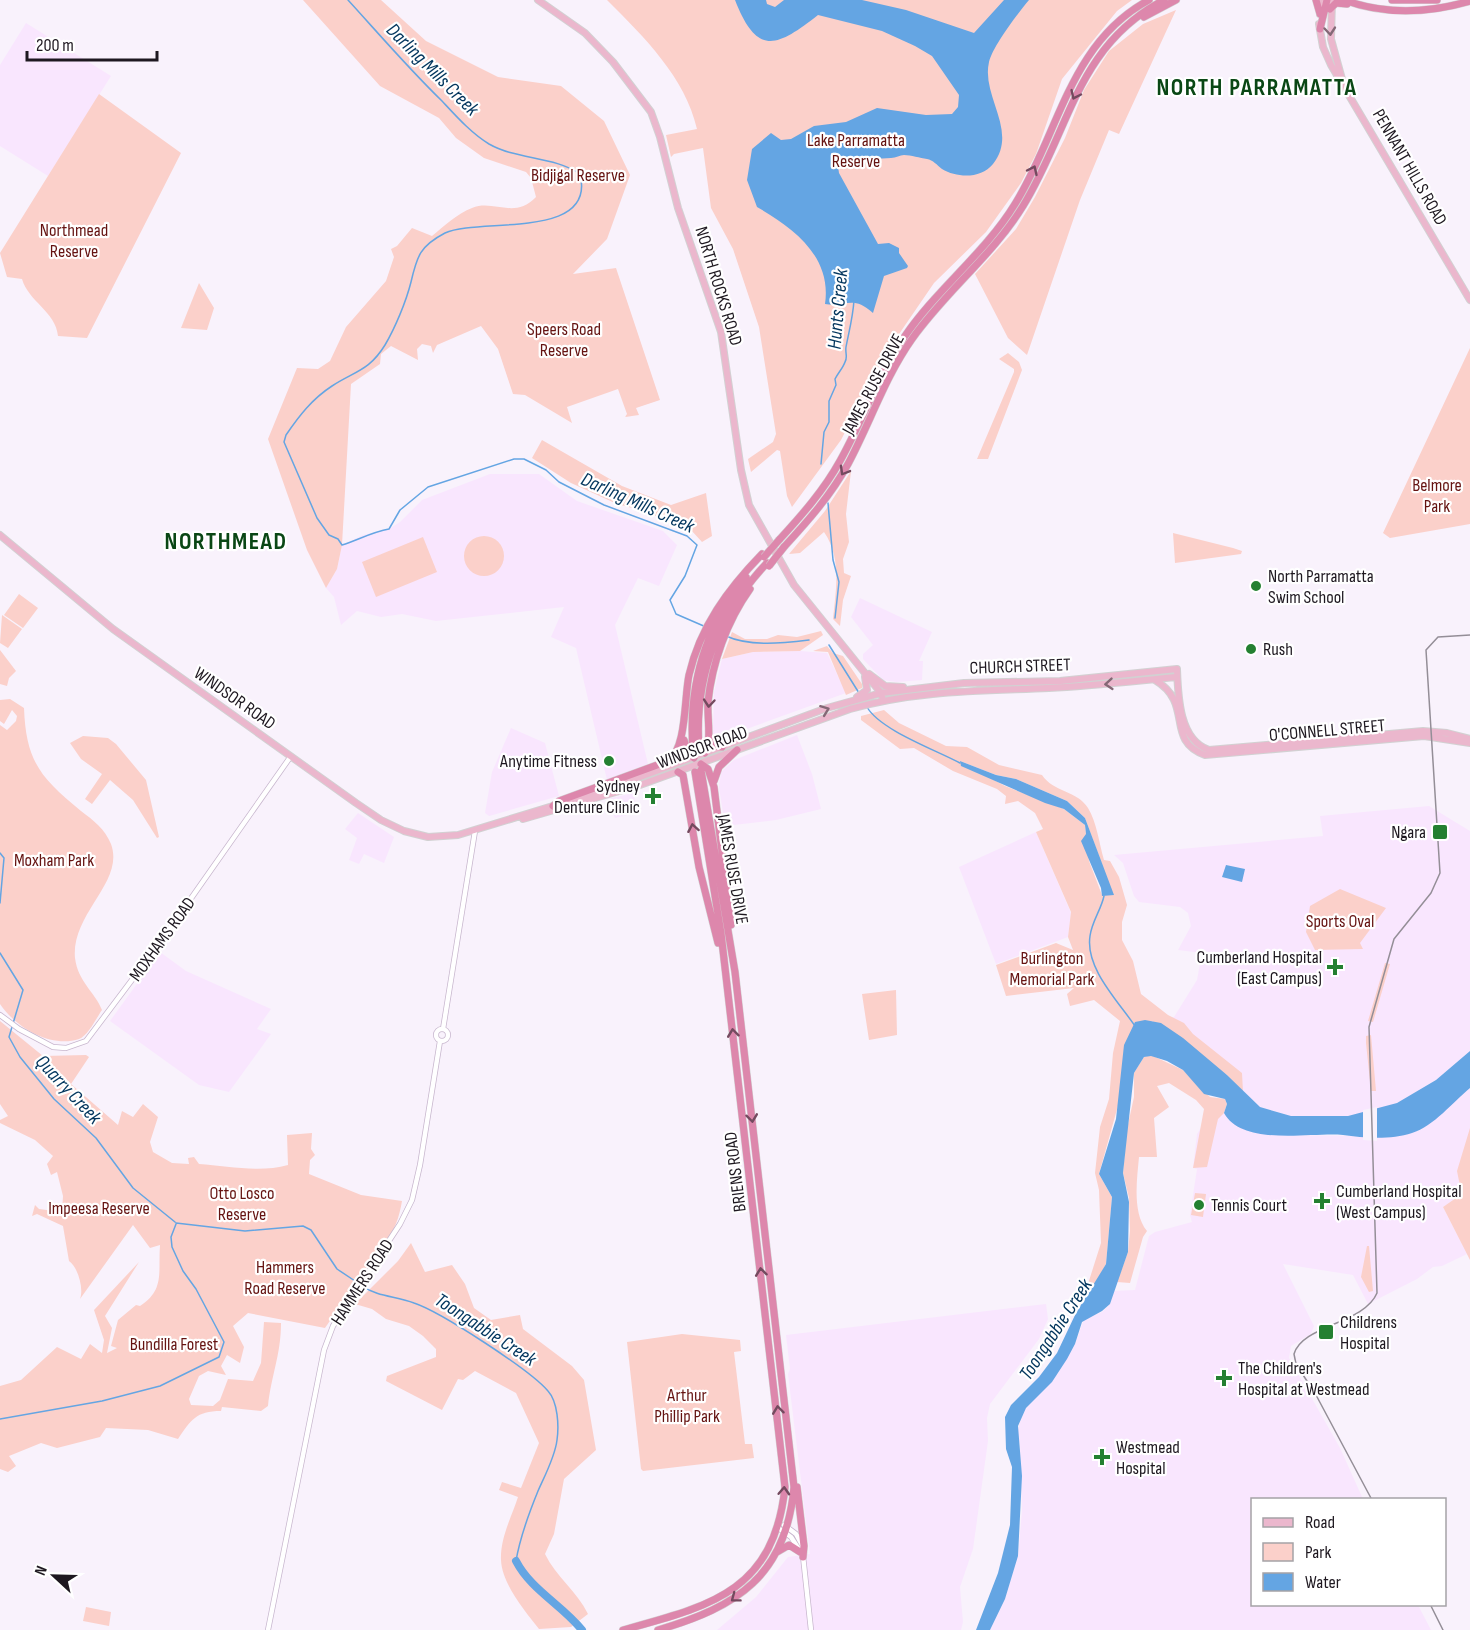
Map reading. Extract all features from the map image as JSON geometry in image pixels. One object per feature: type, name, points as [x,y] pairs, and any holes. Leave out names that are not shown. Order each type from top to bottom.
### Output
[{"type":"highway","points":[[1114,26],[1142,0]]},
{"type":"highway","name":"JAMES RUSE DRIVE","points":[[966,271],[1016,204],[1076,75],[1092,50],[1114,26],[1149,0]]},
{"type":"highway","name":"JAMES RUSE DRIVE","points":[[721,620],[766,560],[818,508],[838,480],[896,364],[912,340],[960,277],[994,246],[1022,208],[1038,181],[1082,80],[1106,46],[1131,21],[1164,0]]},
{"type":"highway","points":[[1106,46],[1145,16],[1176,0]]},
{"type":"highway","points":[[1316,0],[1320,14]]},
{"type":"highway","points":[[1320,29],[1330,0]]},
{"type":"highway","points":[[1344,0],[1362,6]]},
{"type":"highway","points":[[1392,0],[1437,0]]},
{"type":"highway","points":[[1330,9],[1339,3],[1409,10],[1443,8],[1470,1]]},
{"type":"highway","points":[[553,806],[559,801],[668,761],[679,751],[686,691],[721,620],[731,589],[766,560]]},
{"type":"highway","name":"BRIENS ROAD","points":[[623,1630],[704,1606],[727,1593],[757,1564],[778,1525],[784,1494],[784,1468],[768,1330],[698,761],[694,692],[710,644],[721,620]]},
{"type":"highway","points":[[687,789],[708,736],[710,644]]},
{"type":"highway","points":[[682,732],[685,747],[708,769],[714,787],[733,938],[735,972]]},
{"type":"highway","points":[[708,736],[712,745],[722,747]]},
{"type":"highway","points":[[714,787],[719,767],[737,750]]},
{"type":"highway","name":"JAMES RUSE DRIVE","points":[[698,761],[735,972]]},
{"type":"highway","points":[[678,772],[683,775],[687,789],[703,885],[725,970]]},
{"type":"highway","name":"BRIENS ROAD","points":[[735,972],[794,1473]]},
{"type":"highway","points":[[729,1003],[738,1002]]},
{"type":"highway","points":[[768,1330],[777,1328]]},
{"type":"highway","points":[[658,1630],[703,1616],[726,1605],[757,1579],[774,1555],[786,1529],[792,1504],[794,1473]]},
{"type":"highway","points":[[774,1555],[789,1545],[802,1556],[804,1546],[794,1473]]},
{"type":"main road","name":"NORTH ROCKS ROAD","points":[[538,0],[585,33],[640,96],[654,119],[678,208],[721,332],[741,470],[749,505],[794,585],[880,693],[883,700]]},
{"type":"main road","name":"PENNANT HILLS ROAD","points":[[1323,0],[1320,29],[1326,57],[1342,80],[1470,300]]},
{"type":"main road","name":"PENNANT HILLS ROAD","points":[[1330,0],[1331,39],[1342,80]]},
{"type":"main road","name":"WINDSOR ROAD","points":[[0,535],[88,611],[291,756],[395,828],[428,837],[458,835],[610,795],[678,772],[722,747],[854,702],[869,704]]},
{"type":"main road","name":"NORTH ROCKS ROAD","points":[[861,669],[882,684],[910,689]]},
{"type":"main road","points":[[861,669],[868,685],[864,695]]},
{"type":"main road","name":"CHURCH STREET","points":[[864,695],[964,683],[1010,686],[1155,679],[1177,677],[1177,669],[1010,686],[945,691],[869,704]]},
{"type":"main road","points":[[1177,677],[1190,743]]},
{"type":"main road","points":[[1155,679],[1173,694],[1181,730],[1190,743]]},
{"type":"main road","name":"WINDSOR ROAD","points":[[475,831],[680,762],[712,760],[854,702],[864,695]]},
{"type":"main road","name":"O'CONNELL STREET","points":[[1190,743],[1202,748],[1219,750],[1423,731],[1447,733],[1470,741]]},
{"type":"street","name":"MOXHAMS ROAD","points":[[0,1015],[6,1022],[42,1043],[61,1048],[81,1043],[92,1035],[291,756]]},
{"type":"street","points":[[443,1029],[448,1036],[445,1041],[440,1041],[435,1035],[443,1029],[475,831]]},
{"type":"street","name":"HAMMERS ROAD","points":[[268,1630],[279,1568],[275,1563],[280,1561],[286,1542],[324,1350],[333,1326],[404,1219],[415,1190],[440,1041]]},
{"type":"street","points":[[778,1525],[786,1529],[796,1542],[802,1556],[811,1630]]},
{"type":"shaded area","points":[[26,23],[111,76],[48,176],[0,146],[0,65]]},
{"type":"shaded area","points":[[490,474],[539,474],[577,501],[663,531],[677,545],[659,586],[638,578],[615,625],[648,764],[607,780],[576,648],[551,637],[564,607],[436,621],[402,614],[381,617],[357,611],[341,625],[334,597],[326,588],[337,569],[342,545],[363,535],[389,529],[400,522],[422,500]]},
{"type":"shaded area","points":[[860,598],[932,632],[919,661],[923,661],[922,680],[897,682],[883,680],[863,659],[863,654],[873,645],[851,617]]},
{"type":"shaded area","points":[[753,652],[827,653],[846,693],[716,740],[713,735],[714,692],[722,659]]},
{"type":"shaded area","points":[[511,728],[545,743],[559,796],[489,816],[485,813],[492,772]]},
{"type":"shaded area","points":[[797,735],[812,774],[821,809],[776,820],[725,826],[719,787],[721,772],[734,760]]},
{"type":"shaded area","points":[[634,793],[636,813],[615,818],[607,799]]},
{"type":"shaded area","name":"Cumberland Hospital (East Campus)","points":[[1429,806],[1470,831],[1470,1051],[1436,1080],[1397,1103],[1374,1111],[1348,1116],[1291,1116],[1260,1107],[1227,1075],[1145,1020],[1174,1017],[1197,980],[1202,953],[1178,950],[1191,926],[1188,913],[1180,907],[1139,902],[1134,896],[1123,863],[1114,855],[1323,836],[1320,816]]},
{"type":"shaded area","points":[[358,813],[394,837],[384,863],[364,854],[359,864],[349,860],[357,838],[345,829]]},
{"type":"shaded area","points":[[1036,832],[1071,913],[1068,937],[996,964],[959,867]]},
{"type":"shaded area","points":[[160,952],[186,971],[271,1009],[257,1029],[271,1034],[229,1092],[199,1085],[110,1021]]},
{"type":"shaded area","points":[[1470,1088],[1470,1189],[1443,1207],[1467,1254],[1442,1266],[1433,1267],[1417,1279],[1368,1304],[1353,1275],[1283,1264],[1314,1326],[1311,1334],[1291,1346],[1289,1358],[1340,1448],[1363,1498],[1251,1498],[1251,1606],[1419,1606],[1431,1630],[990,1630],[1005,1599],[1018,1556],[1022,1511],[1020,1444],[1017,1433],[1021,1419],[1026,1408],[1058,1373],[1075,1344],[1084,1319],[1102,1312],[1110,1304],[1114,1291],[1135,1290],[1149,1236],[1155,1232],[1192,1222],[1190,1215],[1197,1169],[1193,1168],[1197,1134],[1207,1118],[1224,1113],[1236,1124],[1270,1135],[1398,1136],[1420,1130]]},
{"type":"shaded area","points":[[1046,1304],[1048,1319],[1039,1339],[990,1404],[987,1418],[988,1441],[973,1549],[960,1587],[963,1622],[961,1630],[717,1630],[756,1597],[788,1557],[810,1554],[788,1374],[790,1369],[786,1335]]},
{"type":"green space","points":[[303,0],[381,0],[426,41],[498,77],[561,86],[604,121],[630,175],[607,239],[573,274],[616,268],[660,400],[636,408],[639,415],[625,417],[627,414],[618,389],[567,407],[572,423],[525,395],[513,394],[498,349],[481,326],[437,345],[433,353],[431,346],[422,344],[417,349],[418,360],[391,346],[381,354],[380,364],[351,384],[342,545],[337,569],[326,588],[307,550],[268,439],[297,368],[318,369],[330,361],[346,327],[386,281],[394,257],[391,249],[397,246],[412,228],[432,236],[456,217],[472,208],[480,206],[520,207],[536,197],[531,178],[526,172],[484,158],[456,138],[439,118],[380,86]]},
{"type":"green space","name":"Lake Parramatta Reserve","points":[[607,0],[1132,0],[1117,11],[1062,79],[1036,154],[1021,183],[986,232],[934,283],[884,356],[841,440],[792,507],[787,496],[780,451],[777,450],[751,472],[748,459],[773,442],[776,434],[759,327],[733,249],[711,208],[703,148],[674,154],[671,157],[666,135],[697,129],[691,110],[673,75],[649,43]]},
{"type":"green space","points":[[1176,10],[1119,134],[1109,130],[1080,200],[1027,355],[1008,338],[975,274],[1016,229],[1065,138],[1084,90],[1109,51],[1143,24]]},
{"type":"green space","name":"Northmead Reserve","points":[[99,94],[181,153],[87,338],[58,336],[52,320],[30,294],[22,279],[7,277],[0,253]]},
{"type":"green space","points":[[199,283],[214,308],[207,330],[181,328]]},
{"type":"green space","name":"Belmore Park","points":[[1470,348],[1470,524],[1390,538],[1383,533]]},
{"type":"green space","points":[[1008,353],[1019,362],[1022,370],[988,459],[977,459],[1014,372],[1014,369],[999,359]]},
{"type":"green space","points":[[542,440],[622,486],[671,505],[706,493],[712,536],[702,542],[691,530],[640,510],[617,504],[571,483],[532,458]]},
{"type":"green space","points":[[851,471],[846,514],[849,542],[843,559],[844,573],[851,576],[843,600],[840,626],[833,619],[836,563],[830,542],[824,532],[800,553],[789,554],[825,511]]},
{"type":"green space","points":[[1173,533],[1242,551],[1241,554],[1175,563]]},
{"type":"green space","points":[[484,536],[492,537],[498,542],[503,548],[503,564],[498,570],[492,575],[484,576],[476,575],[470,570],[465,564],[464,556],[465,548],[470,542],[476,537]]},
{"type":"green space","points":[[423,537],[437,572],[376,597],[362,562]]},
{"type":"green space","points":[[19,594],[38,608],[23,628],[4,615]]},
{"type":"green space","points":[[2,615],[22,629],[8,648],[0,643]]},
{"type":"green space","points":[[821,631],[823,635],[800,651],[753,652],[722,659],[732,632],[745,639],[767,639],[778,635],[797,637]]},
{"type":"green space","points":[[827,646],[833,653],[843,656],[862,684],[862,688],[846,695],[828,652],[813,651]]},
{"type":"green space","points":[[0,650],[16,671],[9,678],[7,686],[0,684]]},
{"type":"green space","name":"Moxham Park","points":[[10,699],[24,708],[28,742],[38,767],[56,789],[98,825],[111,844],[113,858],[111,872],[81,927],[76,942],[75,958],[83,980],[102,1010],[86,1034],[79,1039],[69,1041],[58,1041],[36,1034],[16,1021],[0,1004],[0,725],[7,730],[16,721],[17,716],[12,710],[4,724],[0,721],[0,700]]},
{"type":"green space","name":"Burlington Memorial Park","points":[[884,710],[899,723],[946,746],[967,747],[999,765],[1042,775],[1052,785],[1084,802],[1094,820],[1104,860],[1110,861],[1119,877],[1127,905],[1122,922],[1122,940],[1133,961],[1141,994],[1168,1015],[1184,1023],[1193,1034],[1242,1073],[1243,1092],[1227,1075],[1152,1021],[1119,1102],[1099,1174],[1112,1197],[1106,1264],[1094,1286],[1087,1287],[1101,1243],[1099,1190],[1095,1173],[1100,1127],[1109,1099],[1113,1053],[1120,1021],[1094,1000],[1070,1006],[1067,994],[1074,988],[1006,996],[996,965],[1056,943],[1073,950],[1068,937],[1071,912],[1036,832],[1043,829],[1035,813],[1018,801],[1005,804],[1006,796],[997,789],[953,771],[914,748],[900,749],[861,720],[861,716]],"holes":[[[960,761],[996,775],[1016,779],[1067,801],[1085,818],[1103,867],[1102,895],[1089,861],[1085,825],[1064,809],[1005,786]]]},
{"type":"green space","points":[[83,736],[108,738],[116,744],[146,780],[159,837],[157,838],[133,800],[110,780],[92,804],[85,799],[102,774],[81,759],[70,743]]},
{"type":"green space","name":"Sports Oval","points":[[1340,889],[1386,908],[1360,943],[1363,949],[1315,950],[1306,932],[1310,906]]},
{"type":"green space","points":[[1385,963],[1390,964],[1373,1022],[1368,1021]]},
{"type":"green space","points":[[896,990],[897,1035],[869,1040],[862,994]]},
{"type":"green space","points":[[0,1021],[43,1056],[86,1055],[89,1057],[71,1084],[118,1125],[122,1111],[133,1117],[143,1104],[158,1117],[150,1142],[153,1152],[172,1163],[189,1164],[188,1158],[194,1157],[199,1164],[243,1168],[288,1165],[287,1135],[312,1133],[311,1149],[315,1155],[310,1160],[309,1174],[361,1195],[402,1201],[398,1219],[391,1234],[383,1244],[375,1246],[376,1254],[325,1328],[248,1313],[233,1326],[244,1347],[240,1363],[227,1355],[221,1366],[226,1375],[208,1371],[199,1376],[189,1399],[191,1405],[213,1406],[220,1400],[228,1379],[253,1381],[261,1363],[264,1322],[281,1323],[268,1406],[261,1411],[222,1407],[221,1411],[213,1411],[195,1418],[178,1439],[148,1430],[106,1428],[100,1437],[57,1448],[41,1443],[9,1456],[16,1466],[8,1472],[0,1469],[0,1386],[21,1380],[57,1347],[81,1359],[90,1344],[102,1353],[104,1340],[94,1310],[139,1262],[105,1316],[112,1328],[107,1353],[117,1348],[111,1346],[118,1320],[136,1305],[140,1306],[148,1300],[157,1287],[160,1245],[150,1248],[133,1225],[80,1299],[79,1278],[69,1261],[63,1226],[37,1214],[32,1216],[35,1205],[39,1209],[62,1212],[63,1196],[57,1172],[51,1175],[47,1164],[53,1156],[35,1140],[0,1123],[0,1120],[8,1116],[0,1104]]},
{"type":"green space","points":[[1371,1035],[1376,1091],[1371,1091],[1366,1043],[1366,1036]]},
{"type":"green space","points":[[1151,1055],[1183,1070],[1210,1097],[1225,1099],[1227,1104],[1224,1113],[1218,1119],[1207,1167],[1193,1168],[1204,1109],[1196,1100],[1169,1083],[1157,1086],[1169,1107],[1154,1118],[1157,1157],[1139,1157],[1137,1175],[1137,1205],[1142,1224],[1147,1231],[1143,1237],[1130,1283],[1117,1282],[1128,1252],[1130,1231],[1129,1198],[1123,1173],[1127,1129],[1134,1097],[1134,1073],[1144,1057]]},
{"type":"green space","points":[[1470,1128],[1470,1260],[1443,1207],[1456,1198],[1455,1195],[1461,1191],[1457,1171]]},
{"type":"green space","name":"Tennis Court","points":[[1195,1193],[1206,1194],[1203,1217],[1191,1215]]},
{"type":"green space","points":[[411,1243],[425,1272],[452,1265],[465,1284],[474,1308],[491,1320],[520,1315],[523,1329],[572,1366],[584,1380],[596,1450],[564,1479],[554,1534],[545,1554],[588,1614],[571,1627],[539,1629],[515,1597],[502,1569],[502,1544],[518,1497],[499,1490],[502,1482],[521,1488],[539,1443],[516,1393],[475,1371],[463,1380],[458,1379],[442,1410],[386,1381],[387,1376],[436,1357],[436,1349],[409,1326],[386,1319],[372,1309],[355,1304],[398,1261]]},
{"type":"green space","points":[[1367,1246],[1369,1246],[1373,1291],[1369,1292],[1361,1277]]},
{"type":"green space","name":"Arthur Phillip Park","points":[[682,1334],[740,1340],[741,1351],[734,1352],[745,1444],[752,1444],[754,1458],[643,1471],[641,1469],[627,1342]]},
{"type":"green space","points":[[86,1607],[111,1612],[109,1626],[83,1621]]},
{"type":"water","points":[[735,0],[766,0],[767,4],[775,7],[784,0],[862,0],[906,10],[974,33],[1004,0],[1029,0],[1001,39],[989,62],[990,88],[1001,126],[1002,139],[1000,152],[988,169],[976,175],[955,174],[929,160],[904,155],[893,158],[848,160],[838,166],[839,173],[878,244],[889,243],[899,248],[899,253],[908,266],[884,276],[873,313],[860,304],[825,304],[826,287],[823,272],[808,246],[784,224],[757,207],[747,180],[752,149],[771,133],[781,140],[791,139],[814,126],[846,122],[877,108],[926,115],[952,114],[958,107],[959,95],[932,56],[882,31],[818,15],[779,40],[769,41],[751,31]]},
{"type":"water","points":[[960,761],[996,775],[1016,779],[1067,801],[1085,818],[1114,895],[1102,896],[1101,888],[1081,841],[1086,834],[1085,825],[1064,809],[961,766]]},
{"type":"water","points":[[1226,865],[1245,869],[1242,882],[1222,877]]},
{"type":"water","points":[[1145,1020],[1161,1023],[1183,1038],[1227,1075],[1260,1107],[1291,1116],[1348,1116],[1397,1103],[1436,1080],[1470,1051],[1470,1088],[1428,1125],[1412,1133],[1378,1138],[1343,1135],[1279,1136],[1246,1130],[1233,1124],[1224,1113],[1227,1104],[1225,1099],[1204,1094],[1183,1070],[1167,1061],[1151,1056],[1144,1057],[1134,1073],[1123,1173],[1129,1202],[1128,1252],[1110,1304],[1082,1322],[1067,1359],[1052,1382],[1026,1408],[1018,1426],[1022,1476],[1018,1556],[1005,1599],[990,1630],[976,1630],[998,1573],[1010,1525],[1012,1467],[1006,1449],[1005,1417],[1011,1405],[1039,1377],[1057,1353],[1076,1313],[1106,1264],[1112,1197],[1099,1174],[1116,1119],[1124,1045],[1135,1022]]},
{"type":"pier","points":[[1377,1107],[1377,1141],[1363,1140],[1363,1110]]},
{"type":"waterway","name":"Darling Mills Creek","points":[[348,0],[476,135],[489,144],[511,153],[570,168],[580,174],[580,195],[571,209],[553,218],[531,223],[461,229],[445,233],[425,247],[415,265],[400,315],[379,354],[361,370],[318,396],[286,435],[284,442],[317,518],[329,535],[338,539],[342,545],[389,529],[400,510],[428,487],[514,459],[524,459],[546,470],[559,482],[604,505],[687,536],[697,545],[685,576],[670,600],[676,614],[706,627]]},
{"type":"waterway","name":"Hunts Creek","points":[[821,464],[824,432],[829,422],[829,401],[836,385],[835,379],[846,360],[854,300]]},
{"type":"waterway","name":"Hunts Creek","points":[[828,503],[833,560],[839,582],[835,618]]},
{"type":"waterway","name":"Darling Mills Creek","points":[[726,636],[756,643],[809,640]]},
{"type":"waterway","name":"Darling Mills Creek","points":[[829,645],[859,693]]},
{"type":"waterway","name":"Darling Mills Creek","points":[[867,707],[884,724],[909,739],[960,763]]},
{"type":"waterway","name":"Quarry Creek","points":[[0,853],[4,858],[0,903]]},
{"type":"waterway","name":"Darling Mills Creek","points":[[1104,896],[1090,936],[1090,948],[1104,984],[1135,1026]]},
{"type":"waterway","name":"Quarry Creek","points":[[0,953],[23,990],[9,1037],[20,1057],[54,1099],[96,1138],[133,1188],[175,1222]]},
{"type":"waterway","name":"Toongabbie Creek","points":[[176,1223],[245,1231],[303,1226],[311,1230],[337,1269],[358,1283]]},
{"type":"waterway","name":"Toongabbie Creek","points":[[0,1419],[102,1401],[160,1386],[219,1357],[224,1342],[196,1289],[183,1271],[172,1247],[171,1237],[176,1224]]},
{"type":"waterway","name":"Toongabbie Creek","points":[[362,1286],[374,1292],[414,1303],[444,1318],[484,1342],[523,1370],[551,1396],[558,1421],[556,1446],[528,1516],[516,1561]]},
{"type":"waterway","name":"Toongabbie Creek","points":[[516,1561],[538,1589],[582,1630]]},
{"type":"tram line","points":[[1371,1498],[1316,1395],[1296,1364],[1294,1354],[1299,1344],[1309,1337],[1360,1312],[1377,1293],[1369,1027],[1394,939],[1431,893],[1440,873],[1426,650],[1438,637],[1470,635]]},
{"type":"tram line","points":[[1431,1606],[1443,1630]]},
{"type":"place","name":"North Parramatta Swim School","points":[[1256,586]]},
{"type":"place","name":"Rush","points":[[1251,649]]},
{"type":"place","name":"Anytime Fitness","points":[[609,761]]},
{"type":"place","name":"Sydney Denture Clinic","points":[[653,796]]},
{"type":"place","name":"Ngara","points":[[1440,832]]},
{"type":"place","name":"Cumberland Hospital (East Campus)","points":[[1335,967]]},
{"type":"place","name":"Cumberland Hospital (West Campus)","points":[[1322,1201]]},
{"type":"place","name":"Tennis Court","points":[[1199,1205]]},
{"type":"place","name":"Childrens Hospital","points":[[1326,1332]]},
{"type":"place","name":"The Children's Hospital at Westmead","points":[[1224,1378]]},
{"type":"place","name":"Westmead Hospital","points":[[1102,1457]]},
{"type":"district","name":"NORTH PARRAMATTA","points":[[1257,87]]},
{"type":"district","name":"NORTHMEAD","points":[[226,541]]},
{"type":"park label","name":"Bidjigal Reserve","points":[[578,175]]},
{"type":"park label","name":"Speers Road Reserve","points":[[564,339]]},
{"type":"park label","name":"Otto Losco Reserve","points":[[242,1203]]},
{"type":"park label","name":"Impeesa Reserve","points":[[99,1208]]},
{"type":"park label","name":"Hammers Road Reserve","points":[[285,1277]]},
{"type":"park label","name":"Bundilla Forest","points":[[174,1344]]}]
